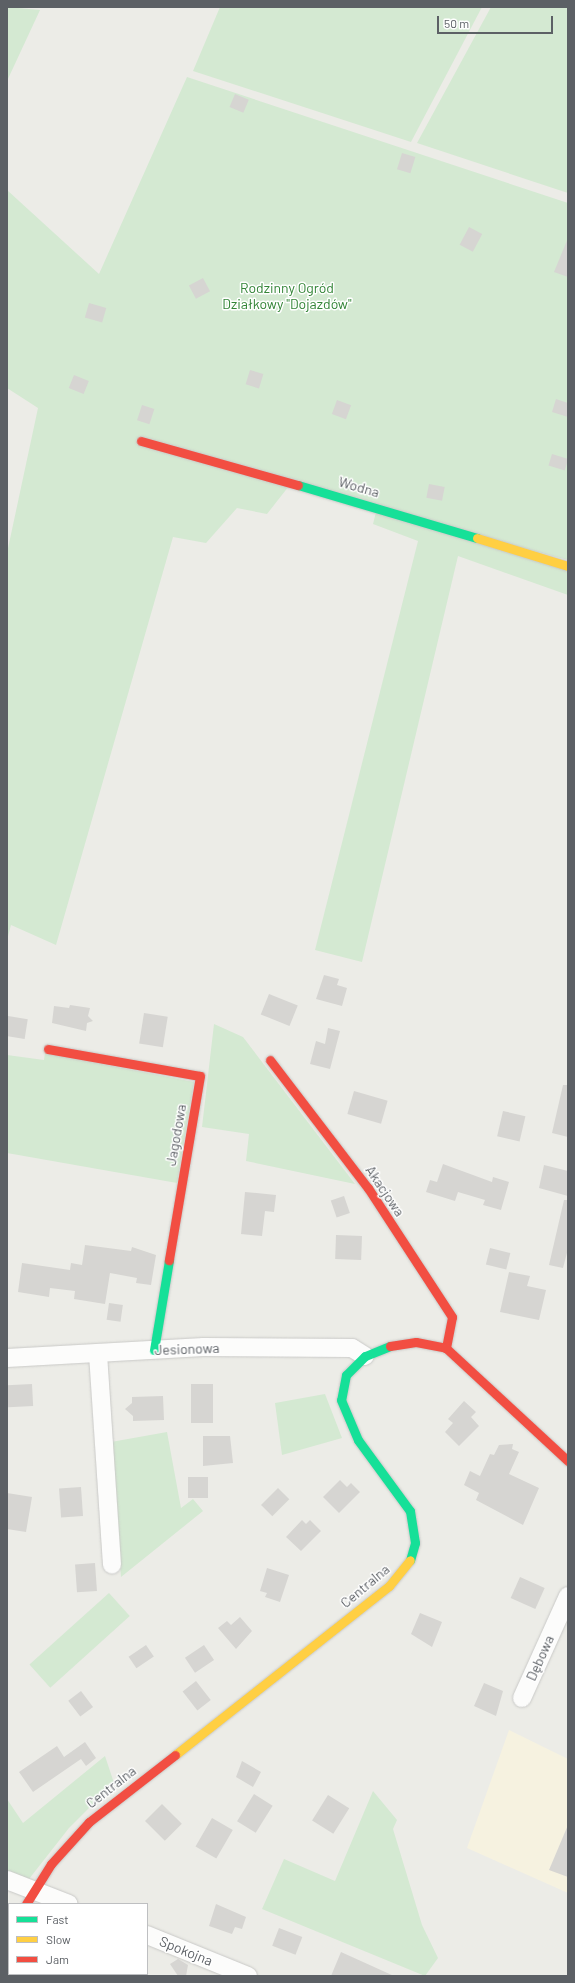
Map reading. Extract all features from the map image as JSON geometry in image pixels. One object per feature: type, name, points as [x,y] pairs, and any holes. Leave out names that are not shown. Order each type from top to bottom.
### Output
[{"type":"street","name":"Wodna","points":[[141,441],[341,497],[568,566]]},
{"type":"street","name":"Jagodowa","points":[[48,1049],[200,1076],[154,1350]]},
{"type":"street","name":"Akacjowa","points":[[270,1060],[368,1188],[452,1317],[446,1348]]},
{"type":"street","name":"Centralna","points":[[30,1897],[51,1864],[89,1822],[389,1586],[408,1565],[415,1543],[410,1511],[358,1440],[341,1400],[346,1375],[365,1356],[387,1346],[416,1342],[446,1348]]},
{"type":"street","name":"Jesionowa","points":[[7,1358],[154,1350],[352,1348],[365,1356]]},
{"type":"street","points":[[446,1348],[568,1461]]},
{"type":"street","points":[[98,1354],[112,1565]]},
{"type":"street","name":"Dębowa","points":[[522,1698],[568,1596]]},
{"type":"street","points":[[7,1880],[30,1897],[63,1903]]},
{"type":"street","name":"Spokojna","points":[[148,1935],[248,1976]]},
{"type":"shaded area","points":[[509,1730],[568,1759],[568,1893],[467,1848]]},
{"type":"green space","points":[[7,7],[40,10],[7,81]]},
{"type":"green space","points":[[220,7],[482,7],[411,142],[193,71]]},
{"type":"green space","points":[[491,7],[568,7],[568,193],[417,143]]},
{"type":"green space","name":"Rodzinny Ogród Działkowy \"Dojazdów\"","points":[[187,77],[568,203],[568,560],[289,486],[267,514],[237,508],[206,543],[173,537],[56,945],[11,925],[7,940],[7,553],[38,408],[7,388],[7,190],[99,274]]},
{"type":"green space","points":[[376,512],[568,570],[568,595],[458,556],[362,962],[315,950],[418,541],[373,524]]},
{"type":"green space","points":[[214,1024],[243,1037],[355,1184],[246,1161],[249,1134],[202,1127]]},
{"type":"green space","points":[[45,1053],[194,1082],[177,1183],[7,1153],[7,1055],[44,1060]]},
{"type":"green space","points":[[325,1394],[342,1438],[282,1455],[275,1403]]},
{"type":"green space","points":[[167,1432],[181,1508],[193,1499],[203,1511],[121,1577],[111,1442]]},
{"type":"green space","points":[[109,1593],[130,1616],[50,1688],[29,1665]]},
{"type":"green space","points":[[105,1756],[114,1783],[69,1828],[29,1879],[7,1872],[7,1799],[23,1823]]},
{"type":"green space","points":[[373,1791],[397,1820],[393,1829],[422,1925],[438,1958],[425,1976],[262,1909],[284,1859],[335,1881]]},
{"type":"building","points":[[235,94],[249,100],[243,113],[230,107]]},
{"type":"building","points":[[402,153],[415,157],[410,173],[397,169]]},
{"type":"building","points":[[469,227],[482,234],[473,252],[460,245]]},
{"type":"building","points":[[568,238],[568,277],[554,272]]},
{"type":"building","points":[[203,278],[210,291],[196,299],[189,286]]},
{"type":"building","points":[[89,303],[106,308],[102,322],[85,317]]},
{"type":"building","points":[[250,370],[263,374],[259,388],[246,384]]},
{"type":"building","points":[[74,375],[89,381],[84,394],[69,388]]},
{"type":"building","points":[[556,399],[568,403],[568,417],[552,412]]},
{"type":"building","points":[[337,400],[351,405],[346,419],[332,414]]},
{"type":"building","points":[[142,405],[154,409],[149,424],[137,420]]},
{"type":"building","points":[[552,454],[568,459],[565,470],[548,465]]},
{"type":"building","points":[[429,484],[445,487],[442,501],[426,498]]},
{"type":"building","points":[[324,975],[339,979],[337,985],[347,988],[342,1006],[316,999]]},
{"type":"building","points":[[269,994],[298,1006],[290,1026],[261,1014]]},
{"type":"building","points":[[70,1005],[90,1008],[88,1016],[93,1021],[87,1023],[86,1031],[52,1023],[54,1006],[69,1008]]},
{"type":"building","points":[[144,1013],[168,1017],[163,1047],[139,1044]]},
{"type":"building","points":[[8,1016],[28,1019],[25,1039],[7,1036]]},
{"type":"building","points":[[328,1028],[340,1031],[330,1069],[310,1064],[316,1041],[325,1044]]},
{"type":"building","points":[[563,1085],[568,1085],[568,1137],[552,1133]]},
{"type":"building","points":[[354,1091],[388,1101],[381,1124],[347,1114]]},
{"type":"building","points":[[503,1111],[525,1116],[520,1142],[497,1136]]},
{"type":"building","points":[[443,1164],[492,1182],[493,1177],[509,1182],[501,1210],[483,1205],[485,1200],[458,1192],[455,1201],[426,1192],[430,1180],[437,1182]]},
{"type":"building","points":[[544,1165],[568,1171],[568,1196],[539,1188]]},
{"type":"building","points":[[245,1192],[276,1195],[274,1212],[265,1211],[262,1236],[241,1234]]},
{"type":"building","points":[[344,1196],[350,1213],[337,1218],[331,1201]]},
{"type":"building","points":[[564,1200],[568,1200],[568,1249],[563,1268],[549,1265]]},
{"type":"building","points":[[336,1235],[362,1236],[361,1260],[335,1259]]},
{"type":"building","points":[[85,1245],[131,1251],[132,1247],[156,1255],[151,1285],[136,1283],[137,1278],[110,1273],[105,1304],[74,1299],[75,1291],[50,1288],[49,1297],[18,1292],[22,1263],[70,1270],[71,1263],[82,1265]]},
{"type":"building","points":[[490,1248],[510,1253],[506,1270],[486,1264]]},
{"type":"building","points":[[509,1272],[530,1276],[527,1286],[546,1290],[539,1320],[500,1312]]},
{"type":"building","points":[[109,1303],[123,1305],[120,1322],[107,1320]]},
{"type":"building","points":[[32,1384],[33,1406],[8,1407],[7,1385]]},
{"type":"building","points":[[191,1384],[213,1384],[213,1423],[191,1423]]},
{"type":"building","points":[[163,1396],[164,1420],[133,1421],[133,1416],[125,1409],[132,1403],[132,1397]]},
{"type":"building","points":[[464,1401],[476,1412],[471,1417],[479,1426],[459,1446],[445,1432],[453,1423],[448,1419]]},
{"type":"building","points":[[203,1436],[230,1436],[233,1463],[203,1466]]},
{"type":"building","points":[[513,1444],[512,1449],[519,1452],[509,1474],[539,1488],[523,1525],[476,1500],[479,1493],[464,1485],[470,1471],[480,1476],[490,1454],[494,1455],[499,1445]]},
{"type":"building","points":[[188,1477],[208,1477],[208,1498],[188,1498]]},
{"type":"building","points":[[340,1480],[347,1487],[351,1483],[360,1492],[339,1513],[323,1497]]},
{"type":"building","points":[[81,1487],[83,1516],[61,1517],[59,1489]]},
{"type":"building","points":[[278,1488],[289,1499],[272,1516],[261,1505]]},
{"type":"building","points":[[7,1493],[32,1497],[26,1532],[7,1529]]},
{"type":"building","points":[[302,1520],[306,1524],[310,1520],[321,1531],[301,1551],[286,1537]]},
{"type":"building","points":[[95,1563],[97,1591],[77,1592],[75,1564]]},
{"type":"building","points":[[267,1568],[289,1575],[280,1602],[265,1597],[267,1593],[260,1591]]},
{"type":"building","points":[[520,1577],[545,1588],[535,1609],[511,1598]]},
{"type":"building","points":[[420,1613],[442,1622],[432,1647],[411,1634]]},
{"type":"building","points":[[240,1617],[252,1631],[236,1649],[218,1628],[227,1621],[231,1625]]},
{"type":"building","points":[[146,1645],[154,1657],[136,1668],[129,1657]]},
{"type":"building","points":[[204,1645],[214,1660],[195,1673],[185,1658]]},
{"type":"building","points":[[196,1681],[211,1700],[197,1710],[183,1691]]},
{"type":"building","points":[[484,1683],[503,1691],[496,1716],[474,1706]]},
{"type":"building","points":[[81,1691],[93,1707],[80,1717],[68,1701]]},
{"type":"building","points":[[85,1742],[96,1758],[86,1766],[81,1759],[33,1792],[19,1772],[57,1746],[64,1757]]},
{"type":"building","points":[[242,1761],[261,1772],[253,1787],[236,1777]]},
{"type":"building","points":[[254,1794],[273,1806],[256,1833],[237,1821]]},
{"type":"building","points":[[328,1795],[349,1808],[333,1834],[312,1820]]},
{"type":"building","points":[[162,1804],[182,1824],[165,1841],[145,1821]]},
{"type":"building","points":[[212,1818],[233,1830],[216,1859],[196,1847]]},
{"type":"building","points":[[568,1825],[568,1877],[549,1870]]},
{"type":"building","points":[[216,1904],[246,1917],[242,1929],[235,1927],[232,1934],[209,1926]]},
{"type":"building","points":[[279,1928],[302,1937],[296,1955],[272,1946]]},
{"type":"building","points":[[341,1952],[394,1976],[331,1976]]},
{"type":"building","points":[[178,1959],[188,1965],[186,1976],[178,1976],[170,1964]]},
{"type":"traffic: fast","points":[[298,485],[477,538]]},
{"type":"traffic: fast","points":[[154,1350],[169,1260]]},
{"type":"traffic: fast","points":[[390,1346],[365,1356],[346,1375],[341,1400],[358,1440],[410,1511],[415,1543],[410,1560]]},
{"type":"traffic: slow","points":[[477,538],[568,566]]},
{"type":"traffic: slow","points":[[175,1755],[389,1586],[410,1560]]},
{"type":"traffic: jam","points":[[141,441],[298,485]]},
{"type":"traffic: jam","points":[[48,1049],[200,1076],[169,1260]]},
{"type":"traffic: jam","points":[[270,1060],[368,1188],[452,1317],[446,1348]]},
{"type":"traffic: jam","points":[[390,1346],[416,1342],[446,1348],[568,1461]]},
{"type":"traffic: jam","points":[[27,1903],[51,1864],[89,1822],[175,1755]]}]
